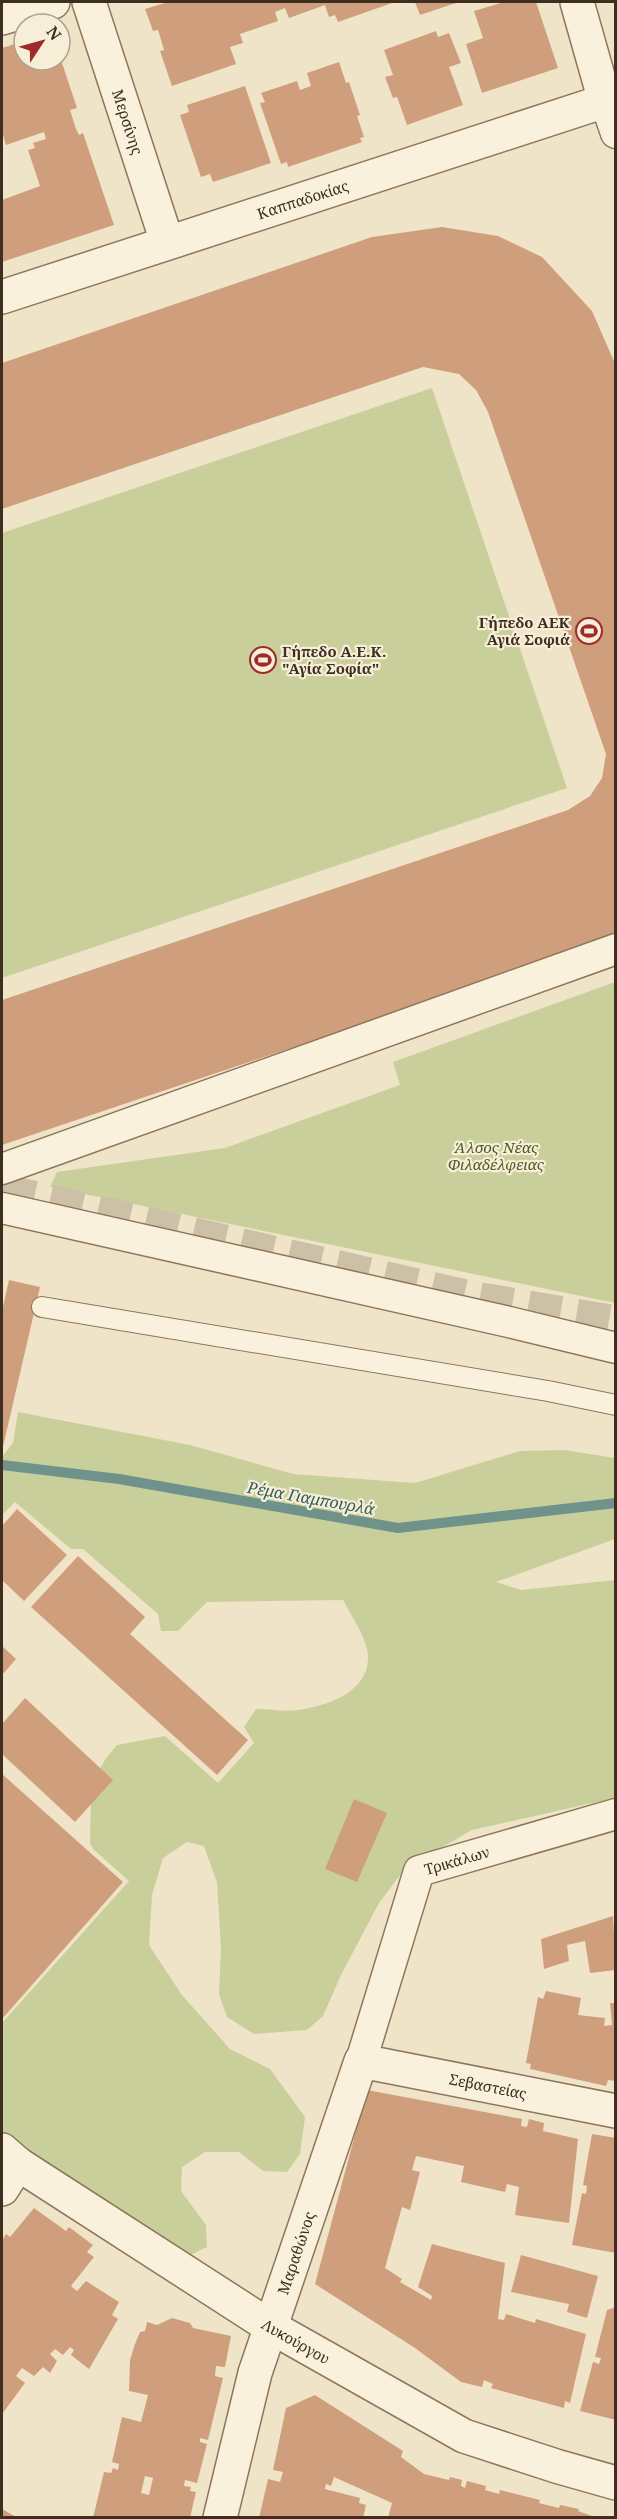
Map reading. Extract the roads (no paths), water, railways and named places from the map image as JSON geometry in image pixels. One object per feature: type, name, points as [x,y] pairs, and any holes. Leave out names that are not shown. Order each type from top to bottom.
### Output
[{"type":"street","points":[[2,18],[53,2]]},
{"type":"street","name":"Μερσίνης","points":[[88,2],[167,242]]},
{"type":"street","points":[[578,2],[615,133]]},
{"type":"street","name":"Καππαδοκίας","points":[[2,297],[605,100]]},
{"type":"street","points":[[2,1169],[615,949]]},
{"type":"street","points":[[2,1208],[615,1348]]},
{"type":"street","name":"Τρικάλων","points":[[361,2061],[419,1871],[615,1814]]},
{"type":"street","name":"Σεβαστείας","points":[[361,2061],[615,2111]]},
{"type":"street","name":"Μαραθώνος","points":[[220,2517],[255,2373],[361,2061]]},
{"type":"street","name":"Λυκούργου","points":[[7,2168],[271,2326],[464,2436],[615,2483]]},
{"type":"lane","points":[[42,1307],[548,1391],[615,1405]]},
{"type":"waterway","name":"Ρέμα Γιαμπουρλά","points":[[2,1465],[119,1479],[398,1528],[616,1503]]},
{"type":"tunnel","points":[[2,1190],[470,1297],[616,1322]]},
{"type":"place","name":"Γήπεδο ΑΕΚ Αγιά Σοφιά","points":[[589,631]]},
{"type":"place","name":"Γήπεδο Α.Ε.Κ. \"Αγία Σοφία\"","points":[[263,660]]},
{"type":"park label","name":"Άλσος Νέας Φιλαδέλφειας","points":[[496,1156]]}]
